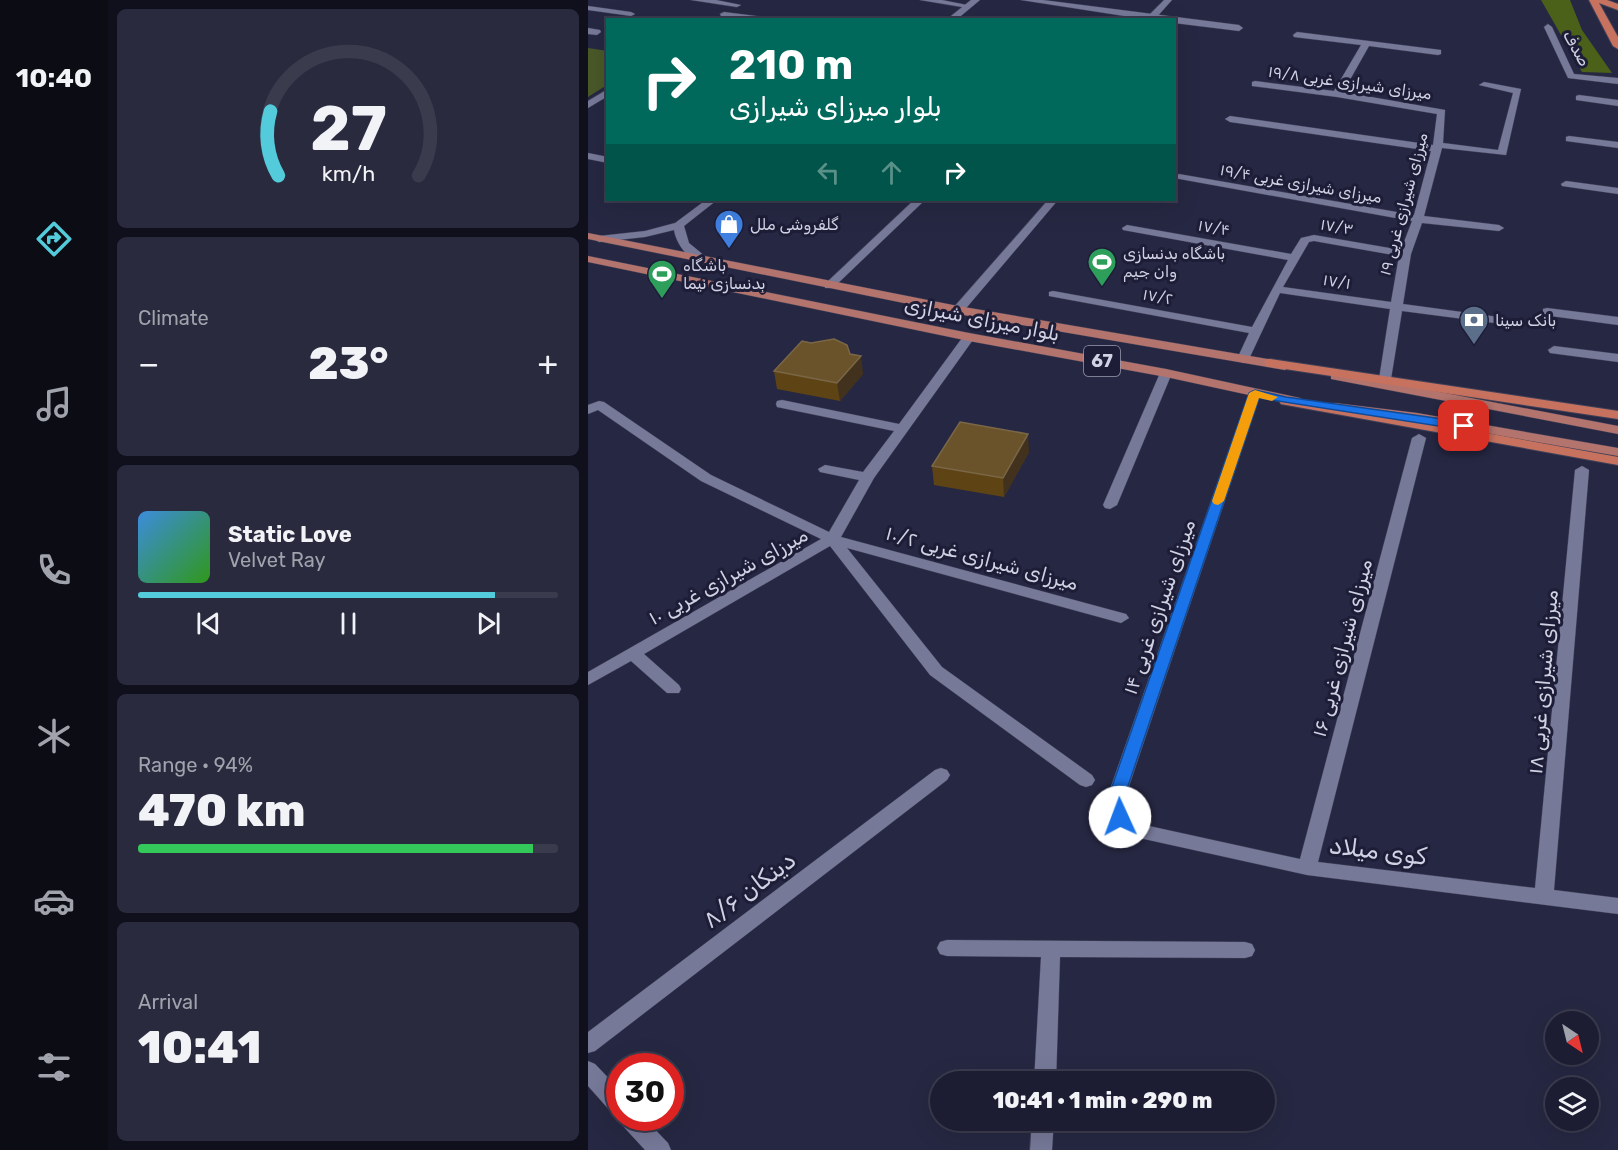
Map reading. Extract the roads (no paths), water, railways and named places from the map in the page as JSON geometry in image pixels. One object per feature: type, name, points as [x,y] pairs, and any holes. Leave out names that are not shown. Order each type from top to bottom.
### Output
[{"type":"highway","points":[[1593,0],[1618,46]]},
{"type":"highway","points":[[1599,0],[1618,7]]},
{"type":"highway","points":[[1270,363],[1618,415]]},
{"type":"highway","points":[[1286,401],[1618,461]]},
{"type":"main road","name":"بلوار میرزای شیرازی","points":[[593,238],[958,310],[1270,363],[1618,430]]},
{"type":"main road","name":"بلوار میرزای شیرازی","points":[[588,259],[969,337],[1166,373],[1286,401],[1417,417],[1618,452]]},
{"type":"street","points":[[695,0],[737,5]]},
{"type":"street","points":[[719,18],[745,0]]},
{"type":"street","points":[[924,0],[968,6]]},
{"type":"street","points":[[953,18],[976,0]]},
{"type":"street","points":[[1025,0],[1159,18]]},
{"type":"street","points":[[1152,17],[1168,0]]},
{"type":"street","points":[[588,8],[631,14]]},
{"type":"street","points":[[724,14],[751,18]]},
{"type":"street","points":[[1176,20],[1239,28]]},
{"type":"street","name":"صدف","points":[[1548,27],[1571,76],[1618,81]]},
{"type":"street","points":[[1297,35],[1438,52]]},
{"type":"street","points":[[1337,94],[1366,44]]},
{"type":"street","name":"۱۹/۸ میرزای شیرازی غربی","points":[[1255,84],[1337,94],[1440,111]]},
{"type":"street","points":[[1230,119],[1437,147],[1502,153],[1518,91],[1484,85]]},
{"type":"street","points":[[1579,98],[1618,103]]},
{"type":"street","points":[[588,105],[603,100]]},
{"type":"street","name":"۱۹ میرزای شیرازی غربی","points":[[1385,379],[1394,307],[1405,254],[1418,219],[1437,147],[1442,112],[1440,111]]},
{"type":"street","points":[[1569,139],[1618,145]]},
{"type":"street","points":[[588,156],[606,160]]},
{"type":"street","name":"۱۹/۴ میرزای شیرازی غربی","points":[[1179,177],[1418,219],[1499,228]]},
{"type":"street","points":[[1566,183],[1618,191]]},
{"type":"street","points":[[593,238],[645,234],[679,225],[711,201]]},
{"type":"street","points":[[830,286],[919,201]]},
{"type":"street","points":[[958,310],[1052,201]]},
{"type":"street","points":[[679,225],[678,235],[682,241],[702,259]]},
{"type":"street","name":"۱۷/۴","points":[[1127,228],[1295,258]]},
{"type":"street","name":"۱۷/۳","points":[[1295,258],[1305,240],[1309,238],[1405,254]]},
{"type":"street","points":[[1243,359],[1276,289],[1295,258]]},
{"type":"street","name":"۱۷/۱","points":[[1276,289],[1506,322]]},
{"type":"street","name":"۱۷/۲","points":[[1053,294],[1256,331]]},
{"type":"street","points":[[1547,312],[1618,321]]},
{"type":"street","name":"۱۰ میرزای شیرازی غربی","points":[[588,678],[832,539],[867,477],[969,337]]},
{"type":"street","points":[[1554,350],[1618,358]]},
{"type":"street","points":[[1110,505],[1166,373]]},
{"type":"street","name":"۱۴ میرزای شیرازی غربی","points":[[1135,830],[1120,817],[1116,798],[1255,393]]},
{"type":"street","points":[[782,404],[902,429]]},
{"type":"street","name":"۱۰/۲ میرزای شیرازی غربی","points":[[594,408],[706,478],[832,539],[1120,618]]},
{"type":"street","name":"۱۶ میرزای شیرازی غربی","points":[[1307,868],[1419,438]]},
{"type":"street","points":[[825,469],[867,477]]},
{"type":"street","name":"۱۸ میرزای شیرازی غربی","points":[[1544,898],[1582,470]]},
{"type":"street","points":[[832,539],[936,671],[1086,780]]},
{"type":"street","points":[[632,652],[672,689]]},
{"type":"street","name":"۸/۶ دینکان","points":[[588,1044],[941,775]]},
{"type":"street","name":"کوی میلاد","points":[[1135,830],[1307,868],[1618,906]]},
{"type":"street","points":[[947,948],[1245,950]]},
{"type":"street","points":[[1045,1071],[1051,949]]},
{"type":"street","points":[[588,1071],[606,1091]]},
{"type":"street","points":[[642,1131],[660,1150]]},
{"type":"street","points":[[1041,1150],[1042,1131]]},
{"type":"place","name":"گلفروشی ملل","points":[[729,250]]},
{"type":"place","name":"باشگاه بدنسازی وان جیم","points":[[1102,288]]},
{"type":"place","name":"باشگاه بدنسازی نیما","points":[[662,300]]},
{"type":"place","name":"بانک سینا","points":[[1474,346]]}]
